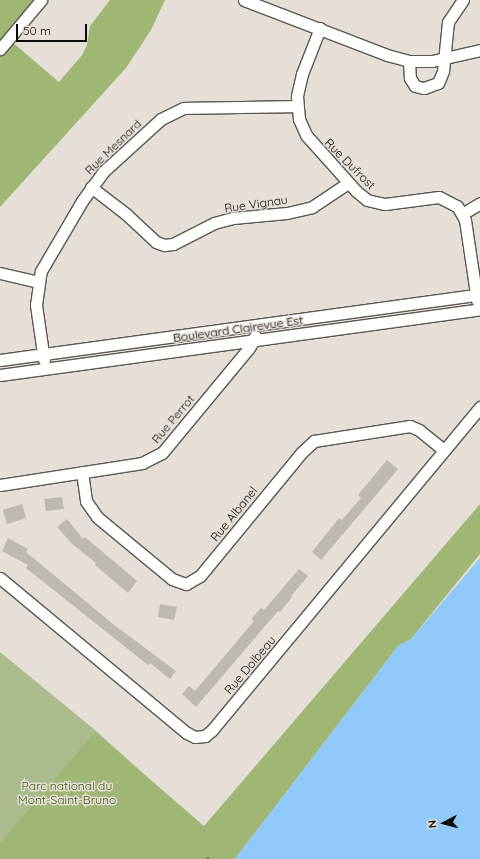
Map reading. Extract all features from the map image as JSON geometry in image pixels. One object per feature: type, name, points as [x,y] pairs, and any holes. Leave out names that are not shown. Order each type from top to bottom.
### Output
[{"type":"street","points":[[0,48],[41,0]]},
{"type":"street","points":[[244,0],[320,28],[387,56],[409,61],[445,58],[480,50]]},
{"type":"street","points":[[409,61],[412,82],[417,87],[424,88],[438,83],[445,58],[448,22],[464,0]]},
{"type":"street","name":"Rue Dufrost","points":[[320,28],[300,80],[297,106],[299,119],[306,135],[363,198],[376,203],[439,197],[454,204],[462,214]]},
{"type":"street","name":"Rue Mesnard","points":[[45,368],[36,305],[38,282],[46,260],[91,187],[104,171],[156,123],[178,110],[203,106],[297,106]]},
{"type":"street","name":"Rue Vignau","points":[[91,187],[126,214],[153,240],[164,245],[174,244],[214,223],[233,218],[288,213],[312,207],[348,183]]},
{"type":"street","points":[[479,309],[478,294],[462,214],[480,203]]},
{"type":"street","points":[[0,273],[38,282]]},
{"type":"street","name":"Boulevard Clairevue Est","points":[[0,360],[478,294]]},
{"type":"street","name":"Boulevard Clairevue Est","points":[[0,375],[479,309]]},
{"type":"street","points":[[253,326],[255,340]]},
{"type":"street","name":"Rue Perrot","points":[[0,485],[142,463],[162,453],[255,340]]},
{"type":"street","name":"Rue Dolbeau","points":[[0,578],[187,733],[195,736],[205,736],[212,730],[480,407]]},
{"type":"street","name":"Rue Albanel","points":[[82,472],[86,501],[97,517],[172,579],[186,584],[200,577],[301,453],[314,441],[410,426],[417,428],[444,450]]},
{"type":"green space","points":[[0,0],[36,0],[5,36],[59,82],[82,55],[87,45],[90,26],[110,0],[165,0],[151,30],[126,68],[0,207]]},
{"type":"green space","points":[[480,504],[480,554],[411,639],[398,646],[235,859],[0,859],[0,843],[95,732],[204,826]]},
{"type":"green space","name":"Parc national du Mont-Saint-Bruno","points":[[0,652],[95,730],[214,837],[0,859]]},
{"type":"water","points":[[480,558],[480,859],[235,859],[398,646],[411,639]]},
{"type":"building","points":[[387,460],[398,469],[321,560],[312,552],[339,518],[342,520],[361,498],[358,495]]},
{"type":"building","points":[[62,497],[64,509],[46,511],[44,499]]},
{"type":"building","points":[[22,504],[26,518],[7,524],[3,510]]},
{"type":"building","points":[[67,519],[83,539],[85,537],[137,581],[128,593],[95,565],[96,563],[72,544],[57,527]]},
{"type":"building","points":[[8,538],[28,549],[26,552],[113,624],[176,671],[170,679],[150,663],[148,665],[26,568],[28,565],[2,551]]},
{"type":"building","points":[[299,569],[308,576],[280,612],[278,611],[196,707],[182,694],[189,686],[195,691],[254,621],[251,619],[261,608],[264,610]]},
{"type":"building","points":[[160,604],[177,607],[174,620],[158,617]]}]
